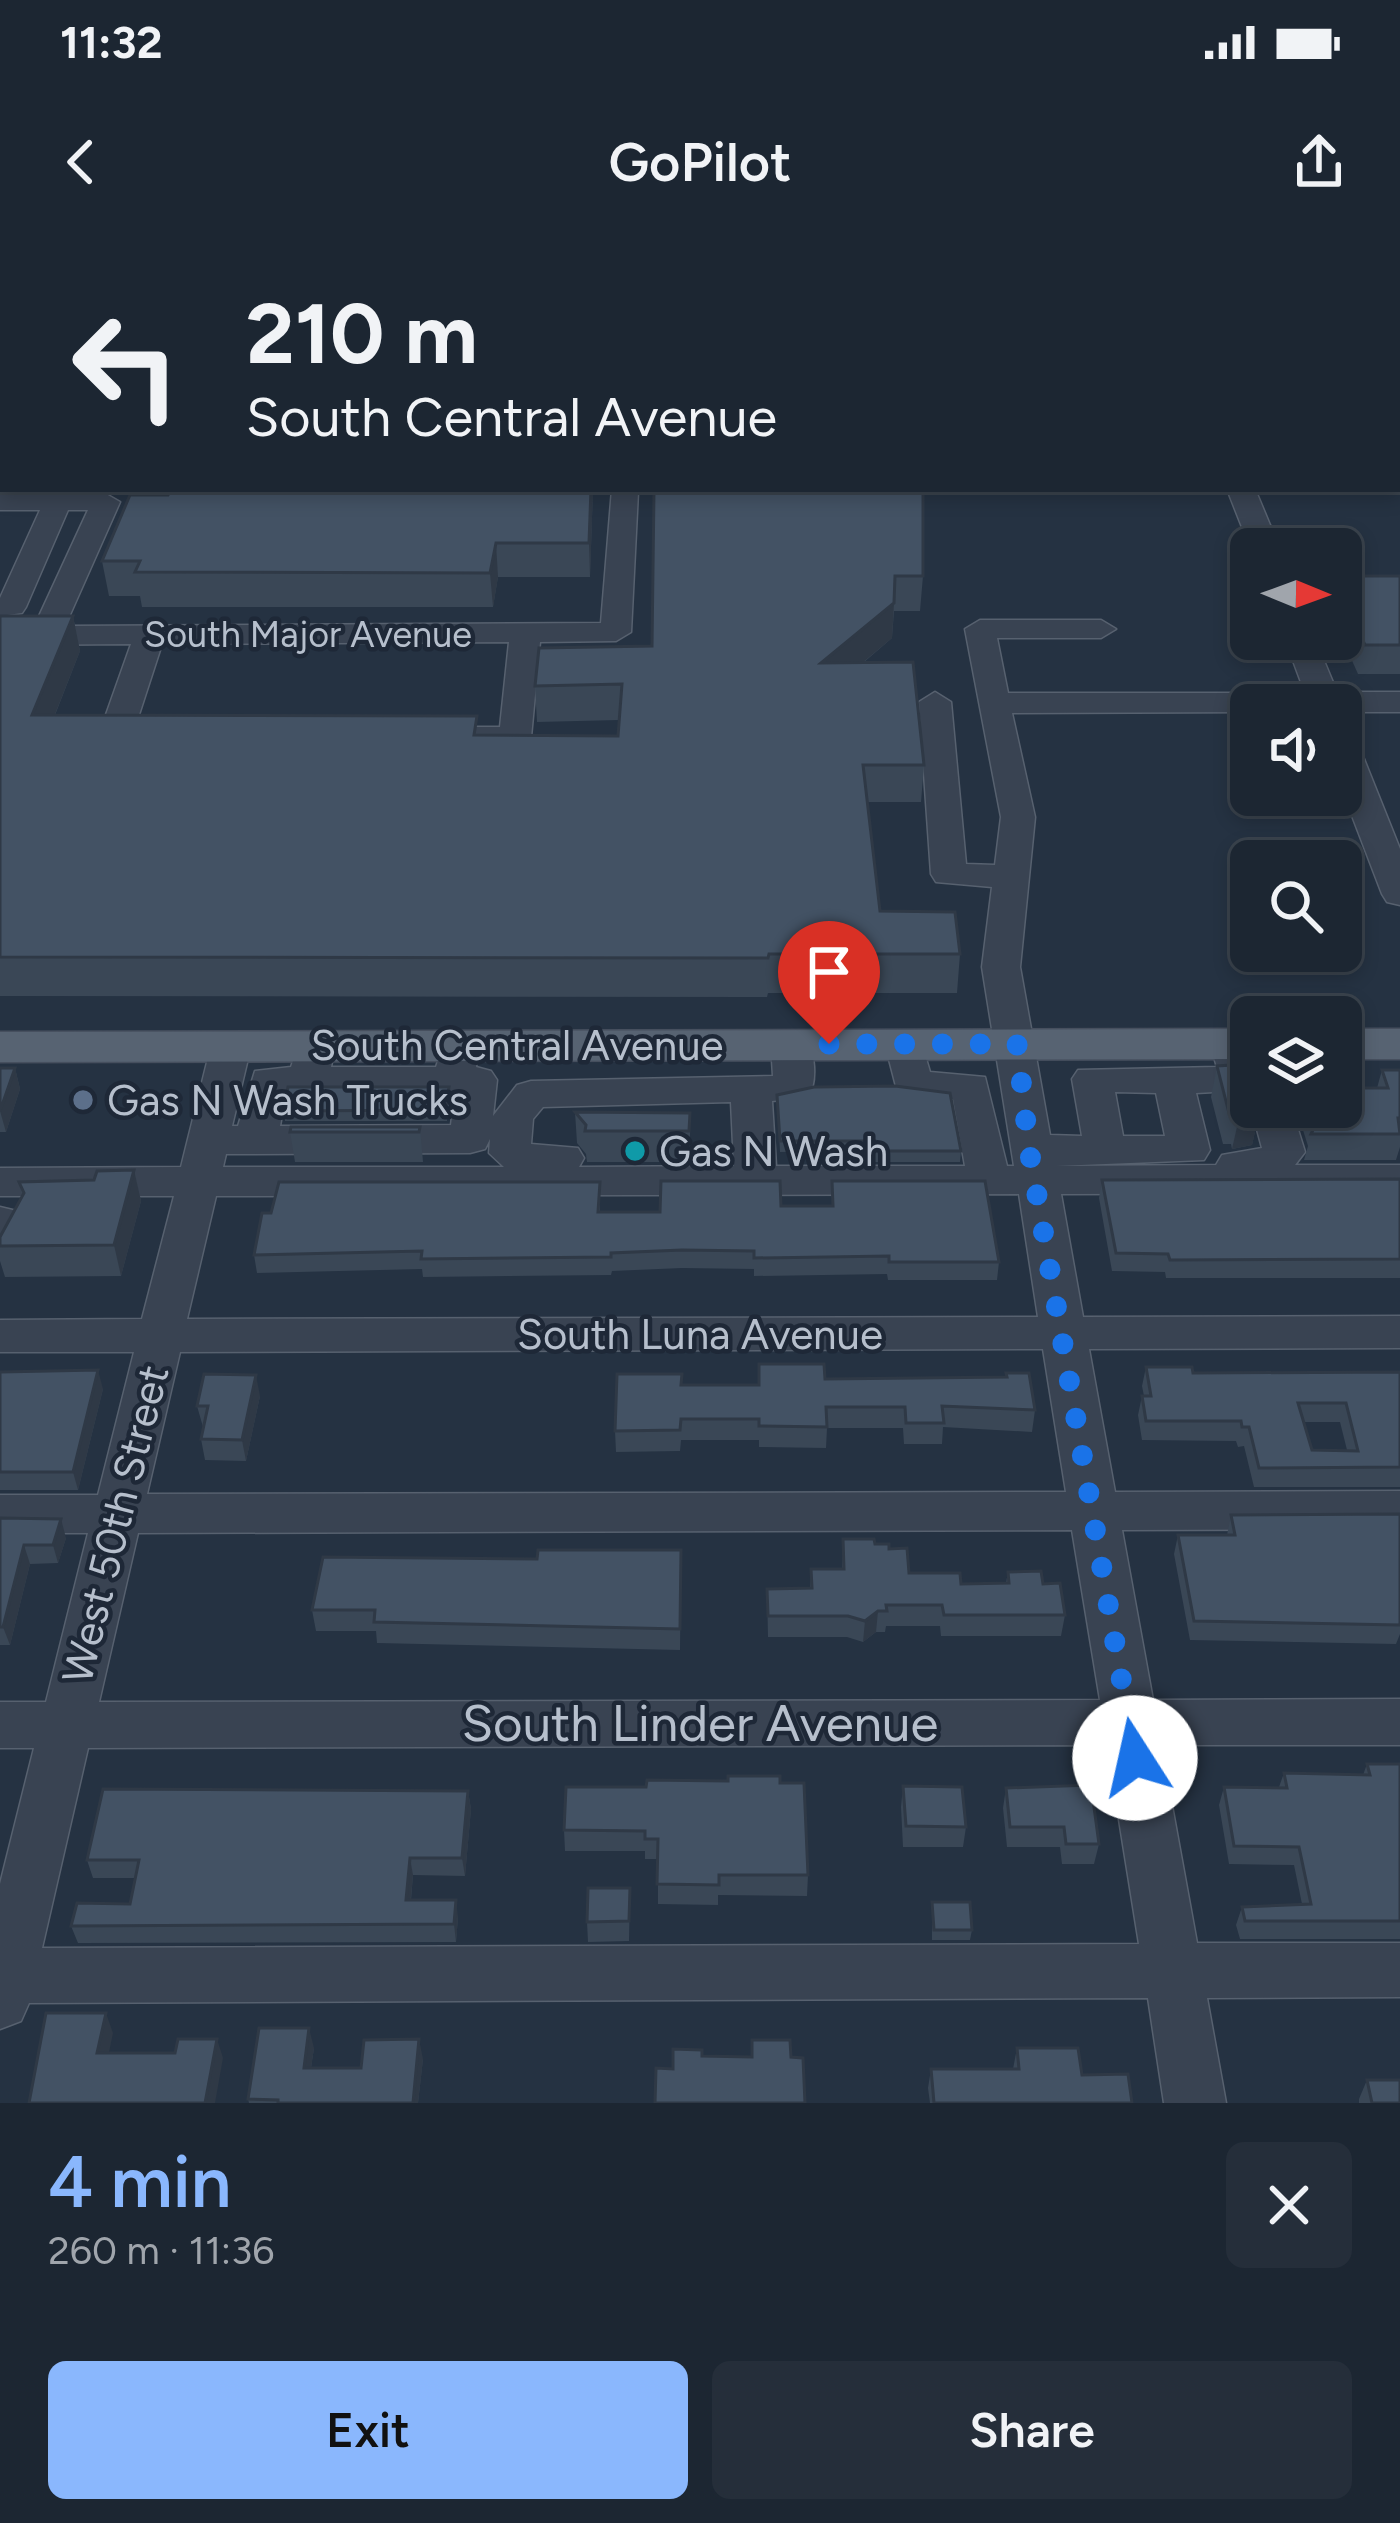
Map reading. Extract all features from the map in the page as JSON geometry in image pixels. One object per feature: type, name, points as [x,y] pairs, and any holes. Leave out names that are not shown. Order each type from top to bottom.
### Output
[{"type":"main road","points":[[1362,1044],[1400,1043]]},
{"type":"main road","name":"South Central Avenue","points":[[0,1047],[230,1046],[311,1063],[456,1063],[791,1044],[1017,1044],[1230,1070]]},
{"type":"street","name":"South Major Avenue","points":[[3,620],[46,635],[616,632],[623,492]]},
{"type":"street","points":[[1242,492],[1257,528]]},
{"type":"street","points":[[0,502],[106,502],[46,635]]},
{"type":"street","points":[[3,620],[58,502]]},
{"type":"street","points":[[1017,1165],[1017,1044],[1001,967],[1018,817],[980,629],[1101,629]]},
{"type":"street","points":[[437,737],[515,736],[525,632]]},
{"type":"street","points":[[150,634],[114,740],[184,739]]},
{"type":"street","points":[[935,702],[949,874],[1010,877]]},
{"type":"street","points":[[1362,703],[1400,702]]},
{"type":"street","points":[[994,703],[1230,703]]},
{"type":"street","points":[[1362,798],[1400,895]]},
{"type":"street","points":[[751,1089],[754,1163],[521,1158],[510,1153],[513,1117],[531,1094],[794,1088],[791,1044]]},
{"type":"street","points":[[905,1044],[912,1085],[971,1086],[1017,1165],[1063,1333],[1195,2103]]},
{"type":"street","name":"West 50th Street","points":[[2,1985],[161,1335],[220,1154],[230,1046]]},
{"type":"street","points":[[220,1154],[269,1080],[311,1063]]},
{"type":"street","points":[[0,1182],[220,1154],[470,1139],[477,1080],[456,1063]]},
{"type":"street","points":[[1230,1074],[1173,1080],[1092,1079],[1113,1149],[1149,1166],[1268,1165],[1283,1153],[1273,1128]]},
{"type":"street","points":[[1017,1165],[1113,1149],[1189,1150],[1173,1080]]},
{"type":"street","points":[[220,1154],[1017,1165],[1400,1179]]},
{"type":"street","points":[[0,1222],[6,1222],[0,1239]]},
{"type":"street","name":"South Luna Avenue","points":[[0,1336],[1400,1332]]},
{"type":"street","points":[[0,1514],[1400,1510]]},
{"type":"street","name":"South Linder Avenue","points":[[0,1725],[1400,1722]]},
{"type":"street","points":[[2,1985],[1400,1970]]},
{"type":"building","points":[[591,492],[589,543],[496,543],[490,573],[135,572],[140,561],[102,561],[130,495]]},
{"type":"building","points":[[654,492],[923,492],[923,576],[895,576],[894,603],[821,663],[913,662],[924,765],[863,765],[880,911],[955,912],[960,954],[0,957],[0,616],[73,616],[32,715],[477,716],[474,735],[618,736],[622,684],[535,686],[539,648],[652,646]]},
{"type":"building","points":[[1362,576],[1400,576],[1400,645],[1365,645]]},
{"type":"building","points":[[1230,1065],[1230,1113],[1229,1113],[1217,1066]]},
{"type":"building","points":[[0,1068],[15,1068],[0,1111]]},
{"type":"building","points":[[1382,1070],[1400,1070],[1400,1134],[1311,1134],[1314,1128],[1362,1128],[1362,1088],[1388,1088]]},
{"type":"building","name":"Gas N Wash","points":[[895,1086],[950,1093],[961,1151],[876,1151],[875,1141],[780,1141],[777,1095],[814,1087]]},
{"type":"building","points":[[288,1087],[449,1087],[446,1110],[284,1111]]},
{"type":"building","points":[[575,1112],[690,1113],[689,1131],[585,1131],[586,1125]]},
{"type":"building","points":[[291,1127],[420,1127],[419,1132],[290,1132]]},
{"type":"building","points":[[134,1170],[114,1245],[0,1246],[0,1237],[24,1193],[19,1182],[94,1180],[97,1171]]},
{"type":"building","points":[[1400,1179],[1400,1259],[1170,1260],[1168,1254],[1116,1253],[1102,1180]]},
{"type":"building","points":[[661,1181],[780,1181],[781,1206],[833,1206],[832,1181],[985,1181],[999,1262],[889,1262],[889,1256],[754,1258],[754,1251],[682,1250],[611,1253],[611,1257],[421,1259],[422,1251],[254,1255],[262,1213],[271,1213],[279,1182],[600,1182],[598,1212],[660,1212]]},
{"type":"building","points":[[759,1364],[824,1364],[825,1379],[1029,1373],[1035,1410],[942,1406],[944,1423],[906,1423],[905,1407],[826,1407],[827,1427],[759,1426],[759,1419],[681,1419],[680,1430],[615,1431],[617,1374],[682,1374],[681,1385],[759,1385]]},
{"type":"building","points":[[1146,1367],[1192,1367],[1193,1373],[1400,1372],[1400,1467],[1259,1468],[1249,1427],[1242,1427],[1241,1421],[1146,1421],[1142,1396],[1151,1396]],"holes":[[[1298,1403],[1346,1403],[1358,1451],[1312,1450]]]},
{"type":"building","points":[[98,1370],[73,1472],[0,1472],[0,1372]]},
{"type":"building","points":[[204,1374],[256,1375],[242,1440],[201,1439],[208,1406],[197,1406]]},
{"type":"building","points":[[1400,1514],[1400,1625],[1194,1621],[1178,1535],[1235,1535],[1231,1515]]},
{"type":"building","points":[[0,1518],[61,1519],[53,1545],[24,1545],[3,1627],[0,1627]]},
{"type":"building","points":[[843,1539],[874,1539],[875,1544],[889,1544],[889,1549],[907,1548],[909,1573],[960,1573],[961,1584],[1009,1583],[1008,1572],[1041,1571],[1043,1584],[1060,1583],[1065,1615],[944,1615],[942,1605],[886,1605],[887,1611],[878,1611],[865,1621],[848,1616],[768,1616],[767,1589],[812,1588],[811,1569],[844,1569]]},
{"type":"building","points":[[538,1550],[681,1550],[680,1629],[374,1622],[375,1610],[312,1610],[323,1557],[537,1559]]},
{"type":"building","points":[[1367,1764],[1400,1764],[1400,1921],[1245,1921],[1242,1907],[1311,1904],[1299,1847],[1234,1846],[1224,1787],[1287,1788],[1284,1773],[1370,1775]]},
{"type":"building","points":[[728,1776],[780,1776],[780,1783],[804,1783],[808,1875],[719,1875],[719,1885],[657,1884],[658,1839],[645,1839],[645,1831],[564,1830],[566,1787],[646,1787],[647,1780],[728,1781]]},
{"type":"building","points":[[1091,1785],[1099,1844],[1066,1844],[1064,1827],[1010,1827],[1006,1788]]},
{"type":"building","points":[[903,1786],[962,1787],[966,1827],[906,1826]]},
{"type":"building","points":[[103,1789],[468,1791],[462,1858],[410,1858],[406,1900],[456,1900],[454,1924],[71,1926],[77,1903],[130,1904],[139,1860],[87,1860]]},
{"type":"building","points":[[588,1888],[630,1888],[629,1921],[587,1922]]},
{"type":"building","points":[[932,1902],[970,1902],[972,1930],[934,1930]]},
{"type":"building","points":[[46,2013],[106,2013],[97,2053],[175,2053],[178,2039],[217,2039],[205,2103],[29,2103]]},
{"type":"building","points":[[259,2028],[309,2028],[304,2068],[361,2068],[364,2040],[419,2039],[413,2103],[248,2099]]},
{"type":"building","points":[[752,2040],[790,2040],[791,2057],[803,2058],[805,2103],[655,2103],[656,2068],[673,2069],[673,2049],[702,2050],[702,2056],[752,2057]]},
{"type":"building","points":[[1017,2048],[1078,2048],[1082,2075],[1128,2074],[1132,2103],[934,2103],[931,2069],[1019,2069]]},
{"type":"building","points":[[1367,2080],[1400,2080],[1400,2103],[1372,2103]]},
{"type":"place","name":"Gas N Wash Trucks","points":[[83,1100]]},
{"type":"place","name":"Gas N Wash","points":[[635,1151]]},
{"type":"route","points":[[829,1044],[1017,1044],[1029,1149],[1135,1758]]}]
